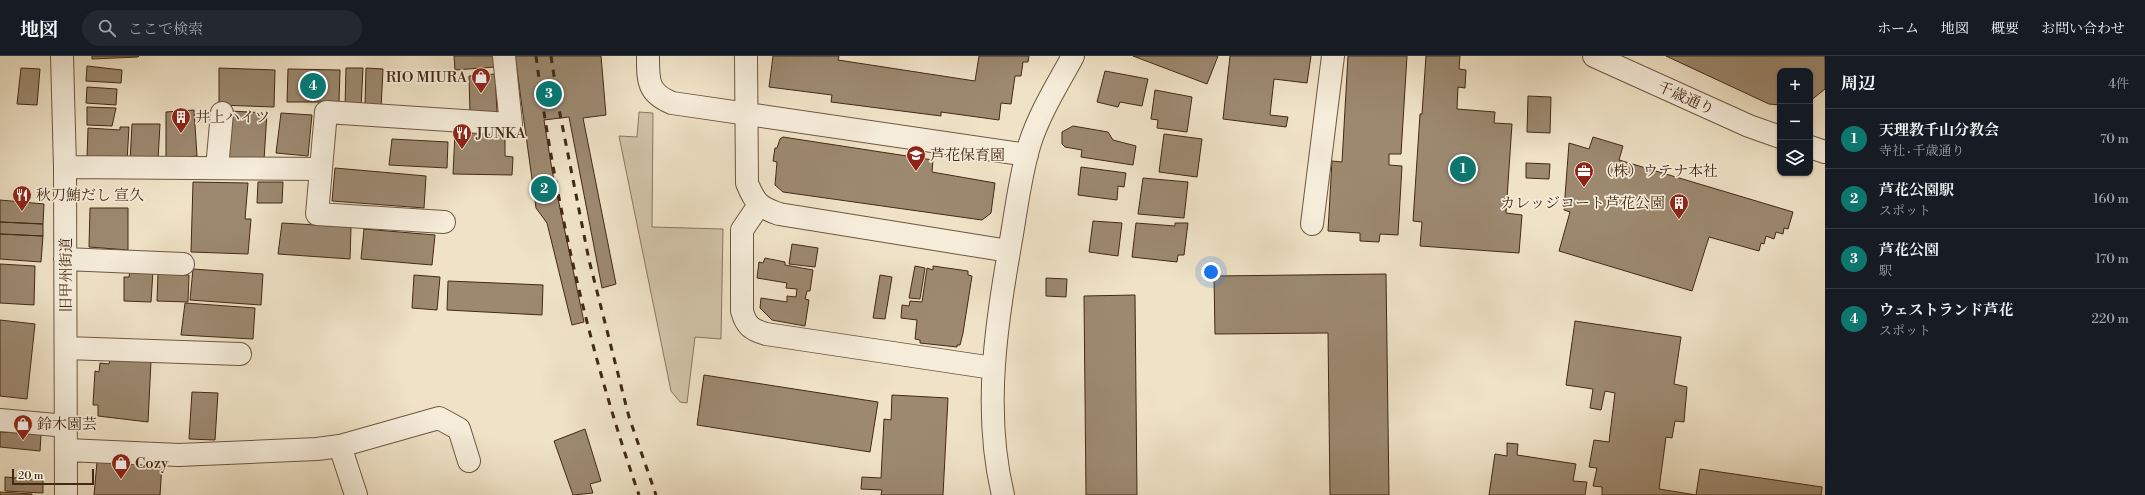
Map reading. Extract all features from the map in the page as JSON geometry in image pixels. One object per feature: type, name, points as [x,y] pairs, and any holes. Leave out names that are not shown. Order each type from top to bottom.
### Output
[{"type":"street","name":"旧甲州街道","points":[[62,56],[66,258],[66,495]]},
{"type":"street","points":[[444,222],[318,214],[326,112],[511,124],[504,56]]},
{"type":"street","points":[[648,56],[648,76],[652,89],[660,98],[672,103],[1027,155]]},
{"type":"street","points":[[746,56],[747,183],[754,198],[762,207],[779,214],[1009,251]]},
{"type":"street","points":[[1003,495],[992,430],[993,368],[1009,251],[1027,155],[1049,97],[1073,56]]},
{"type":"street","points":[[1312,224],[1333,56]]},
{"type":"street","name":"千歳通り","points":[[1595,56],[1742,123],[1777,136]]},
{"type":"street","points":[[217,168],[222,113]]},
{"type":"street","points":[[1813,148],[1825,152]]},
{"type":"street","points":[[65,167],[321,169]]},
{"type":"street","points":[[762,207],[742,230],[742,311],[745,322],[752,330],[766,334],[993,368]]},
{"type":"street","points":[[66,258],[182,264]]},
{"type":"street","points":[[66,348],[240,354]]},
{"type":"street","points":[[67,450],[179,455],[316,449],[340,446],[439,418],[459,428],[469,461]]},
{"type":"street","points":[[0,420],[67,426]]},
{"type":"street","points":[[340,446],[356,495]]},
{"type":"shaded area","points":[[639,112],[653,113],[652,227],[723,229],[721,339],[695,337],[687,403],[680,402],[671,391],[619,136],[637,137]]},
{"type":"building","points":[[92,56],[139,56],[92,59]]},
{"type":"building","points":[[454,56],[494,56],[495,67],[455,70]]},
{"type":"building","points":[[515,56],[601,56],[606,115],[583,118],[616,284],[602,288],[569,117],[544,120],[552,170],[584,322],[572,325],[547,223],[536,208]]},
{"type":"building","points":[[773,56],[839,56],[838,60],[975,81],[979,56],[1029,56],[1028,62],[1023,62],[1021,76],[1015,76],[1011,104],[1001,103],[999,120],[941,112],[941,116],[831,102],[832,95],[769,87]]},
{"type":"building","points":[[1133,56],[1218,56],[1207,84]]},
{"type":"building","points":[[1230,56],[1311,56],[1307,83],[1274,79],[1270,115],[1288,117],[1286,127],[1223,119]]},
{"type":"building","points":[[1348,56],[1407,56],[1401,154],[1389,154],[1389,165],[1402,166],[1398,235],[1380,234],[1379,242],[1360,241],[1360,233],[1328,231],[1332,161],[1342,162]]},
{"type":"building","points":[[1426,56],[1460,56],[1459,69],[1466,70],[1465,88],[1458,87],[1457,109],[1495,112],[1494,123],[1512,124],[1506,213],[1522,215],[1519,253],[1420,246],[1422,222],[1413,221],[1420,114],[1422,114]]},
{"type":"building","points":[[1666,56],[1825,56],[1825,89],[1813,99],[1813,68],[1777,68],[1777,105],[1769,104]]},
{"type":"building","points":[[87,66],[122,70],[121,83],[86,81]]},
{"type":"building","points":[[21,68],[40,69],[37,105],[17,104]]},
{"type":"building","points":[[219,68],[275,70],[274,107],[219,105]]},
{"type":"building","points":[[346,68],[363,68],[361,108],[345,107]]},
{"type":"building","points":[[366,68],[383,69],[381,108],[365,107]]},
{"type":"building","points":[[288,69],[340,70],[339,102],[287,102]]},
{"type":"building","points":[[1105,71],[1148,79],[1142,106],[1120,102],[1118,107],[1097,102]]},
{"type":"building","points":[[495,74],[497,112],[470,114],[469,76]]},
{"type":"building","points":[[87,87],[117,89],[116,105],[86,103]]},
{"type":"building","points":[[1155,90],[1192,97],[1187,132],[1157,128],[1158,120],[1151,119]]},
{"type":"building","points":[[1528,96],[1551,97],[1550,133],[1527,132]]},
{"type":"building","points":[[87,107],[116,108],[112,126],[87,125]]},
{"type":"building","name":"井上ハイツ","points":[[194,110],[197,156],[166,159],[166,112]]},
{"type":"building","points":[[230,111],[267,113],[264,160],[228,159]]},
{"type":"building","points":[[281,113],[312,115],[308,156],[276,153]]},
{"type":"building","points":[[132,124],[160,124],[158,160],[130,161]]},
{"type":"building","points":[[1073,126],[1108,132],[1113,140],[1136,146],[1133,165],[1081,157],[1082,150],[1065,147],[1062,144],[1062,132]]},
{"type":"building","points":[[120,127],[129,127],[127,161],[87,158],[88,128],[120,130]]},
{"type":"building","points":[[455,133],[505,133],[505,156],[513,157],[512,175],[453,174]]},
{"type":"building","points":[[1164,134],[1202,139],[1197,177],[1159,172]]},
{"type":"building","points":[[783,137],[933,160],[932,172],[995,183],[991,213],[982,220],[783,192],[775,185],[777,162],[773,161],[775,148],[777,148],[780,139]]},
{"type":"building","name":"カレッジコート芦花公園","points":[[1593,137],[1623,146],[1619,160],[1793,212],[1788,229],[1784,228],[1783,234],[1776,232],[1774,239],[1766,236],[1764,244],[1761,243],[1759,251],[1709,237],[1692,291],[1559,251],[1570,212],[1564,210],[1569,143],[1589,149]]},
{"type":"building","points":[[392,139],[448,142],[447,168],[389,165]]},
{"type":"building","points":[[1526,163],[1550,164],[1549,179],[1526,178]]},
{"type":"building","points":[[1081,167],[1126,173],[1124,187],[1118,186],[1117,200],[1078,195]]},
{"type":"building","points":[[335,168],[426,176],[424,208],[332,201]]},
{"type":"building","points":[[1143,178],[1188,182],[1184,218],[1138,214]]},
{"type":"building","points":[[193,182],[248,183],[245,219],[251,219],[248,254],[191,252]]},
{"type":"building","points":[[258,182],[283,182],[282,203],[257,203]]},
{"type":"building","points":[[0,200],[44,204],[43,224],[0,222]]},
{"type":"building","points":[[90,208],[128,208],[128,250],[89,247]]},
{"type":"building","points":[[1093,221],[1122,223],[1118,256],[1089,252]]},
{"type":"building","points":[[0,222],[43,224],[43,236],[0,234]]},
{"type":"building","points":[[282,223],[351,227],[350,259],[278,254]]},
{"type":"building","points":[[1136,223],[1175,226],[1175,223],[1188,223],[1184,255],[1178,255],[1177,262],[1132,257]]},
{"type":"building","points":[[364,229],[435,235],[432,265],[361,259]]},
{"type":"building","points":[[0,234],[43,236],[41,262],[0,259]]},
{"type":"building","points":[[792,244],[818,248],[815,267],[789,264]]},
{"type":"building","points":[[765,258],[785,262],[785,265],[813,270],[810,291],[807,291],[805,299],[809,300],[805,326],[772,320],[760,308],[761,298],[787,302],[787,296],[796,297],[797,289],[786,288],[787,283],[757,278],[759,262],[763,263]]},
{"type":"building","points":[[0,264],[35,266],[34,305],[0,303]]},
{"type":"building","points":[[915,266],[925,268],[920,299],[909,298]]},
{"type":"building","points":[[933,266],[968,271],[968,275],[972,276],[963,333],[960,345],[957,345],[957,347],[920,343],[920,340],[915,339],[917,320],[901,318],[902,305],[909,306],[910,301],[922,302],[927,268],[933,270]]},
{"type":"building","points":[[193,269],[263,274],[261,305],[190,300]]},
{"type":"building","points":[[130,270],[153,271],[151,302],[124,301],[124,277],[129,277]]},
{"type":"building","points":[[158,273],[189,275],[188,302],[157,301]]},
{"type":"building","points":[[1386,274],[1389,495],[1330,495],[1328,333],[1215,334],[1214,276]]},
{"type":"building","points":[[414,275],[440,277],[437,310],[412,308]]},
{"type":"building","points":[[880,275],[892,277],[885,319],[873,318]]},
{"type":"building","points":[[1046,278],[1067,279],[1066,297],[1046,296]]},
{"type":"building","points":[[448,281],[543,285],[542,315],[447,310]]},
{"type":"building","points":[[1135,295],[1137,495],[1086,495],[1084,296]]},
{"type":"building","points":[[185,303],[255,308],[253,339],[181,335]]},
{"type":"building","points":[[0,320],[35,324],[27,399],[0,396]]},
{"type":"building","points":[[1575,321],[1681,337],[1674,384],[1687,387],[1684,422],[1675,421],[1672,438],[1666,437],[1659,489],[1696,495],[1602,495],[1602,487],[1593,486],[1597,468],[1589,467],[1594,440],[1609,442],[1615,393],[1605,391],[1601,410],[1590,408],[1593,389],[1566,385]]},
{"type":"building","points":[[110,358],[151,361],[148,422],[98,416],[98,405],[93,405],[95,371],[99,372],[100,363],[109,364]]},
{"type":"building","points":[[704,375],[878,402],[870,452],[697,425]]},
{"type":"building","points":[[192,392],[218,393],[215,440],[189,439]]},
{"type":"building","points":[[892,395],[948,398],[943,495],[881,495],[882,490],[861,489],[862,477],[881,478],[884,419],[891,420]]},
{"type":"building","points":[[585,429],[601,481],[590,484],[593,493],[573,495],[554,441]]},
{"type":"building","points":[[0,432],[41,434],[40,451],[0,447]]},
{"type":"building","points":[[1507,443],[1518,444],[1517,455],[1576,464],[1573,481],[1587,482],[1585,495],[1489,495],[1495,454],[1507,456]]},
{"type":"building","points":[[97,462],[162,464],[160,495],[94,495]]},
{"type":"building","points":[[1700,469],[1822,487],[1821,495],[1696,495]]},
{"type":"building","points":[[5,477],[43,480],[43,493],[5,491]]},
{"type":"building","points":[[0,492],[32,494],[32,495],[0,495]]},
{"type":"railway","points":[[536,56],[553,167],[576,278],[605,388],[639,495]]},
{"type":"railway","points":[[551,56],[559,109],[589,260],[629,417],[656,495]]},
{"type":"place","name":"ウェストランド芦花","points":[[313,86]]},
{"type":"place","name":"RIO MIURA","points":[[481,94]]},
{"type":"place","name":"芦花公園","points":[[549,94]]},
{"type":"place","name":"井上ハイツ","points":[[181,134]]},
{"type":"place","name":"JUNKA","points":[[462,150]]},
{"type":"place","name":"天理教千山分教会","points":[[1463,169]]},
{"type":"place","name":"芦花保育園","points":[[916,172]]},
{"type":"place","name":"（株）ウテナ本社","points":[[1584,188]]},
{"type":"place","name":"芦花公園駅","points":[[544,189]]},
{"type":"place","name":"秋刀鮪だし 宣久","points":[[22,212]]},
{"type":"place","name":"カレッジコート芦花公園","points":[[1679,220]]},
{"type":"place","name":"鈴木園芸","points":[[23,441]]},
{"type":"place","name":"Cozy","points":[[121,480]]}]
